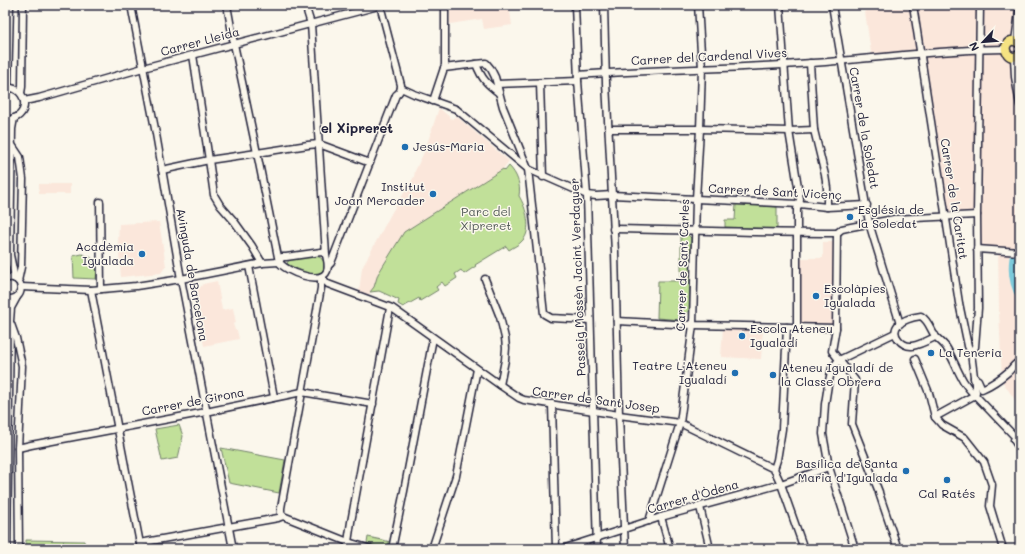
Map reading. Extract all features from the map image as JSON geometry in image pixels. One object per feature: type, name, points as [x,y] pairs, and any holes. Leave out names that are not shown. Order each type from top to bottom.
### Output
[{"type":"main road","points":[[1017,42],[1008,43],[1006,49],[1008,55],[1017,56]]},
{"type":"street","points":[[10,5],[7,88],[21,93]]},
{"type":"street","points":[[5,118],[14,118],[20,114],[24,105],[21,93],[23,5]]},
{"type":"street","name":"Avinguda de Barcelona","points":[[131,5],[232,549]]},
{"type":"street","points":[[227,5],[279,262],[285,268],[297,273],[310,277],[321,277],[328,270],[328,266],[326,255],[320,144],[311,24],[305,5]]},
{"type":"street","points":[[328,266],[331,263],[396,95],[401,88],[400,78],[381,5]]},
{"type":"street","name":"Carrer Lleida","points":[[24,102],[193,54],[381,5]]},
{"type":"street","points":[[433,101],[445,65],[445,5]]},
{"type":"street","name":"Passeig Mossèn Jacint Verdaguer","points":[[575,5],[578,78],[587,195],[597,549]]},
{"type":"street","points":[[604,5],[617,321],[624,549]]},
{"type":"street","name":"Carrer de Sant Carles","points":[[649,521],[680,423],[693,325],[696,199],[702,68],[698,5]]},
{"type":"street","points":[[780,5],[789,131],[800,199],[797,209],[796,233],[797,327]]},
{"type":"street","name":"Carrer de la Soledat","points":[[832,5],[869,223],[900,324]]},
{"type":"street","name":"Carrer de la Caritat","points":[[914,5],[957,295],[963,326],[971,352],[976,392],[975,395]]},
{"type":"street","points":[[971,352],[975,347],[978,308],[977,214],[980,5]]},
{"type":"street","points":[[1017,42],[1020,5]]},
{"type":"street","name":"Carrer del Cardenal Vives","points":[[497,84],[540,83],[606,73],[810,63],[920,53],[1006,49]]},
{"type":"street","points":[[193,54],[214,195],[248,240],[262,263]]},
{"type":"street","points":[[1017,56],[1015,77],[1020,105]]},
{"type":"street","points":[[444,68],[486,63],[491,69],[497,84],[503,107],[528,169],[544,314],[550,318],[590,320]]},
{"type":"street","points":[[810,63],[814,130],[825,175],[827,207]]},
{"type":"street","points":[[476,64],[480,75],[499,93]]},
{"type":"street","points":[[540,83],[543,177]]},
{"type":"street","name":"Carrer de Sant Vicenç","points":[[401,88],[456,109],[528,169],[543,177],[587,195],[799,204],[827,207],[867,205]]},
{"type":"street","points":[[7,549],[10,321],[11,308],[19,294],[21,287],[17,280],[10,255],[12,129],[14,118]]},
{"type":"street","points":[[609,129],[814,130]]},
{"type":"street","points":[[5,135],[5,193]]},
{"type":"street","points":[[12,144],[20,157],[23,179],[21,267],[17,280]]},
{"type":"street","points":[[162,170],[209,160],[320,144],[370,163]]},
{"type":"street","points":[[100,202],[101,289]]},
{"type":"street","points":[[613,229],[837,233],[842,229],[894,219],[977,214]]},
{"type":"street","points":[[837,233],[836,328],[832,351],[856,380],[852,424],[880,492],[879,493],[898,549]]},
{"type":"street","points":[[977,249],[1020,252]]},
{"type":"street","points":[[279,262],[282,257],[321,252],[326,255]]},
{"type":"street","points":[[21,287],[92,290],[136,286],[262,263],[279,262]]},
{"type":"street","points":[[248,266],[274,397]]},
{"type":"street","points":[[5,278],[9,277],[17,280]]},
{"type":"street","points":[[283,516],[281,513],[281,508],[321,288],[321,277]]},
{"type":"street","name":"Carrer de Sant Josep","points":[[321,277],[328,284],[390,308],[519,398],[593,410],[619,416],[680,423],[774,468]]},
{"type":"street","points":[[485,279],[500,317],[505,338],[505,360],[500,385]]},
{"type":"street","points":[[92,290],[140,546],[228,527],[280,518],[283,516],[348,542],[371,549]]},
{"type":"street","points":[[5,298],[11,299],[17,297]]},
{"type":"street","points":[[348,549],[348,542],[390,308]]},
{"type":"street","points":[[855,549],[829,467],[823,434],[828,385],[832,368],[839,360],[895,333],[897,327],[908,319],[922,316],[926,318],[935,335],[946,347],[968,389],[1020,442]]},
{"type":"street","points":[[10,321],[16,338],[22,366],[18,448],[19,549]]},
{"type":"street","points":[[617,321],[693,325],[836,328]]},
{"type":"street","points":[[963,326],[977,323]]},
{"type":"street","points":[[787,327],[782,429],[777,460],[774,468],[804,549]]},
{"type":"street","points":[[895,333],[901,343],[911,346],[933,338],[935,335]]},
{"type":"street","points":[[392,549],[433,338]]},
{"type":"street","points":[[915,359],[929,393],[935,418],[942,425],[965,438],[984,462],[992,485],[990,506],[1003,549]]},
{"type":"street","points":[[974,378],[978,380],[982,389],[989,386],[1020,362]]},
{"type":"street","points":[[432,549],[456,476],[478,369]]},
{"type":"street","name":"Carrer de Girona","points":[[18,448],[31,444],[206,412],[302,392],[373,404]]},
{"type":"street","points":[[935,418],[975,395]]},
{"type":"street","points":[[552,404],[556,549]]},
{"type":"street","points":[[1010,433],[1020,449]]},
{"type":"street","name":"Carrer d'Òdena","points":[[562,549],[661,517],[781,484],[829,467]]},
{"type":"street","points":[[700,507],[710,549]]},
{"type":"street","points":[[661,517],[670,549]]},
{"type":"shaded area","points":[[450,5],[509,5],[512,25],[484,29],[482,19],[450,24]]},
{"type":"shaded area","points":[[864,5],[1020,5],[1020,407],[1002,381],[998,247],[978,247],[973,213],[947,215],[922,54],[872,59]]},
{"type":"shaded area","name":"Institut Joan Mercader","points":[[439,108],[452,119],[456,116],[509,161],[503,169],[404,232],[378,274],[374,287],[368,296],[359,292],[362,268],[392,212],[414,177]]},
{"type":"shaded area","points":[[39,184],[70,184],[70,194],[39,194]]},
{"type":"shaded area","name":"Acadèmia Igualada","points":[[159,222],[166,266],[161,273],[121,277],[118,243],[119,224]]},
{"type":"shaded area","name":"Escolàpies Igualada","points":[[823,242],[834,242],[832,325],[799,324],[800,258],[823,258]]},
{"type":"shaded area","points":[[217,281],[222,310],[233,308],[236,323],[233,324],[235,330],[237,330],[239,339],[204,346],[194,295],[203,284]]},
{"type":"shaded area","name":"Escola Ateneu Igualadí","points":[[723,328],[763,329],[761,359],[721,357]]},
{"type":"green space","name":"Parc del Xipreret","points":[[509,166],[518,180],[519,196],[526,212],[528,225],[525,237],[518,245],[509,250],[506,246],[475,265],[476,266],[464,274],[461,270],[455,274],[457,278],[445,286],[442,282],[436,287],[438,290],[420,301],[419,298],[403,307],[398,304],[399,300],[379,291],[370,292],[374,287],[378,274],[404,232],[503,169],[505,171]]},
{"type":"green space","points":[[736,204],[777,207],[777,229],[725,227],[725,220],[735,220]]},
{"type":"green space","points":[[681,234],[687,234],[691,238],[689,310],[682,320],[657,318],[658,281],[681,281]]},
{"type":"green space","points":[[82,254],[93,259],[97,269],[96,279],[74,278],[73,256]]},
{"type":"green space","points":[[314,256],[319,257],[324,262],[323,270],[318,274],[304,272],[287,263],[289,260]]},
{"type":"green space","points":[[179,425],[183,436],[178,458],[162,461],[155,429]]},
{"type":"green space","points":[[221,448],[285,460],[279,493],[229,483]]},
{"type":"green space","points":[[368,537],[391,542],[389,549],[383,549],[367,543]]},
{"type":"green space","points":[[26,540],[84,541],[85,549],[26,549]]},
{"type":"waterway","points":[[1013,258],[1013,278],[1020,297]]},
{"type":"place","name":"Jesús-Maria","points":[[405,147]]},
{"type":"place","name":"Institut Joan Mercader","points":[[433,194]]},
{"type":"place","name":"Església de la Soledat","points":[[850,217]]},
{"type":"place","name":"Acadèmia Igualada","points":[[142,254]]},
{"type":"place","name":"Escolàpies Igualada","points":[[816,296]]},
{"type":"place","name":"Escola Ateneu Igualadí","points":[[742,336]]},
{"type":"place","name":"La Teneria","points":[[931,353]]},
{"type":"place","name":"Teatre L'Ateneu Igualadí","points":[[735,373]]},
{"type":"place","name":"Ateneu Igualadí de la Classe Obrera","points":[[773,375]]},
{"type":"place","name":"Basílica de Santa Maria d'Igualada","points":[[906,471]]},
{"type":"place","name":"Cal Ratés","points":[[947,480]]},
{"type":"district","name":"el Xipreret","points":[[357,128]]}]
